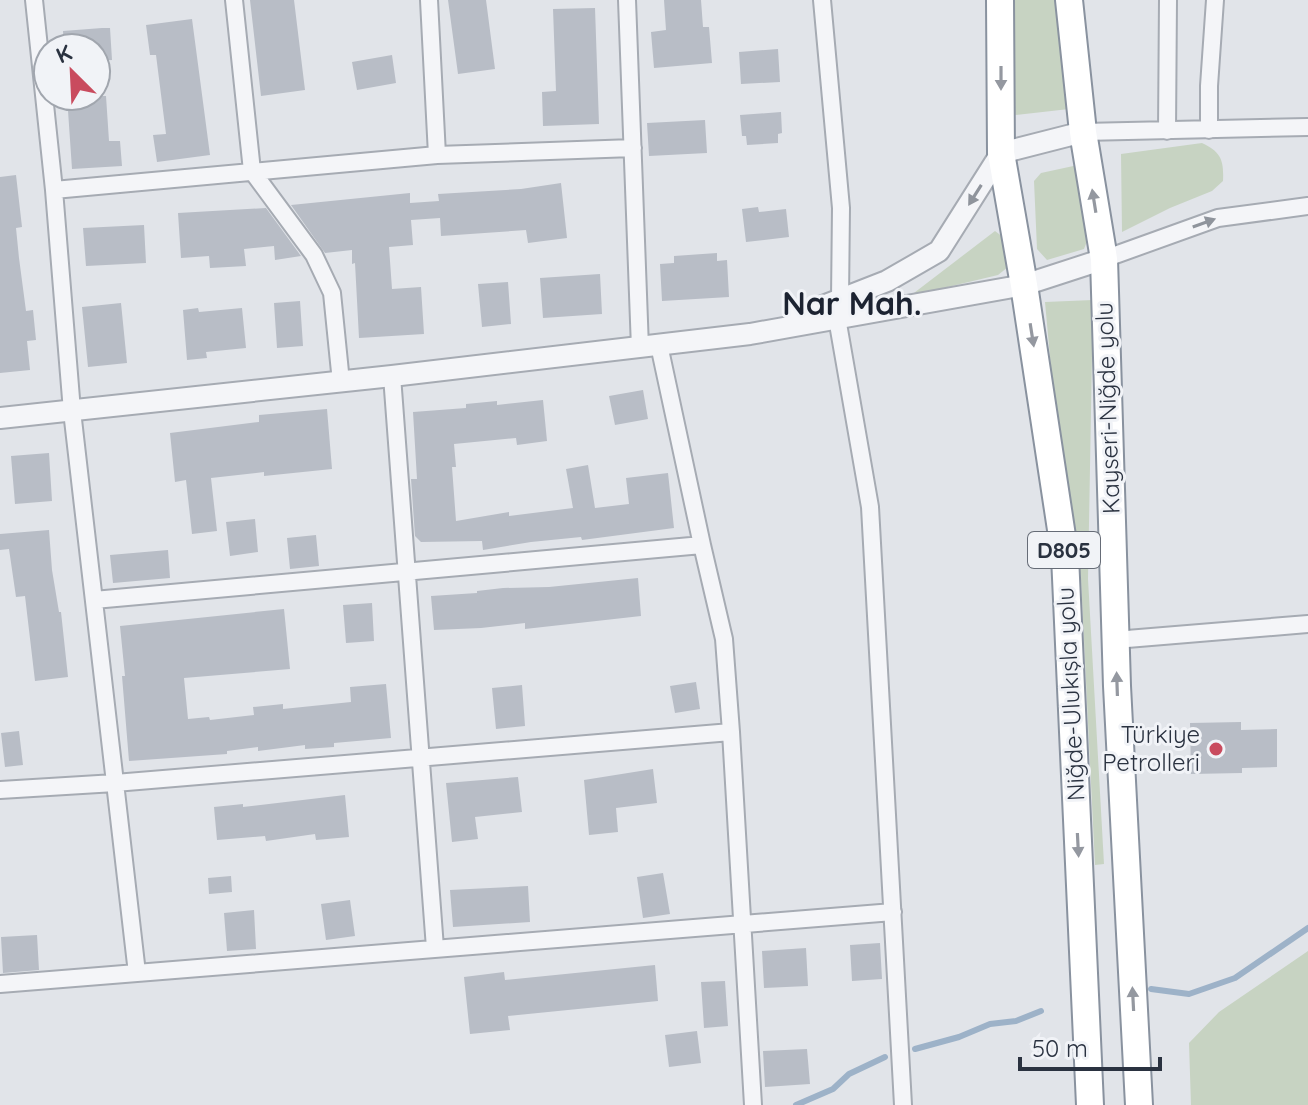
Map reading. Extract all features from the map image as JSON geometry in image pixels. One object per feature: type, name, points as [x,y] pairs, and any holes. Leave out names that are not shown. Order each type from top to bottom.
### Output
[{"type":"highway","name":"Niğde-Ulukışla yolu","points":[[1000,0],[1001,153],[1065,556],[1090,1105]]},
{"type":"highway","name":"Kayseri-Niğde yolu","points":[[1069,0],[1083,132],[1104,259],[1115,640],[1139,1105]]},
{"type":"street","points":[[34,0],[54,190],[72,411],[137,973]]},
{"type":"street","points":[[234,0],[252,171],[314,255],[332,293],[341,382]]},
{"type":"street","points":[[429,0],[437,155]]},
{"type":"street","points":[[627,0],[633,148],[649,346],[724,639],[753,1105]]},
{"type":"street","points":[[822,0],[841,208],[839,309],[870,507],[903,1105]]},
{"type":"street","points":[[1167,131],[1168,0]]},
{"type":"street","points":[[1209,130],[1215,0]]},
{"type":"street","points":[[839,309],[939,251],[1001,153],[1083,132],[1308,127]]},
{"type":"street","points":[[54,190],[437,155],[633,148]]},
{"type":"street","points":[[0,418],[750,334],[839,309],[1024,285],[1218,218],[1308,206]]},
{"type":"street","points":[[392,376],[435,948]]},
{"type":"street","points":[[94,600],[702,545]]},
{"type":"street","points":[[1115,640],[1308,624]]},
{"type":"street","points":[[0,790],[731,732]]},
{"type":"street","points":[[0,984],[893,912]]},
{"type":"green space","points":[[1015,0],[1056,0],[1069,109],[1015,115]]},
{"type":"green space","points":[[1202,143],[1220,158],[1223,181],[1212,191],[1122,232],[1121,154]]},
{"type":"green space","points":[[1078,165],[1089,236],[1084,249],[1047,260],[1037,249],[1034,181],[1041,173]]},
{"type":"green space","points":[[995,231],[1003,237],[1008,267],[998,275],[910,296]]},
{"type":"green space","points":[[1093,300],[1088,579],[1104,864],[1095,865],[1081,579],[1053,390],[1045,302]]},
{"type":"green space","points":[[1308,951],[1308,1105],[1191,1105],[1189,1043],[1219,1012]]},
{"type":"building","points":[[250,0],[294,0],[305,90],[261,96]]},
{"type":"building","points":[[448,0],[486,0],[495,69],[458,74]]},
{"type":"building","points":[[664,0],[701,0],[703,27],[709,27],[712,63],[654,68],[651,32],[666,30]]},
{"type":"building","points":[[595,8],[599,124],[543,126],[542,92],[556,91],[553,9]]},
{"type":"building","points":[[192,19],[210,155],[157,162],[153,135],[166,134],[156,55],[150,55],[146,25]]},
{"type":"building","points":[[110,28],[110,32],[63,32]]},
{"type":"building","points":[[778,49],[780,82],[741,84],[739,52]]},
{"type":"building","points":[[392,55],[396,83],[357,90],[352,62]]},
{"type":"building","points":[[68,112],[107,112],[109,141],[120,141],[122,166],[72,169]]},
{"type":"building","points":[[781,112],[782,133],[778,134],[778,143],[747,145],[746,136],[742,136],[740,115]]},
{"type":"building","points":[[705,120],[707,153],[649,156],[647,123]]},
{"type":"building","points":[[16,175],[22,227],[16,228],[19,258],[26,311],[33,310],[36,340],[27,341],[30,370],[0,373],[0,177]]},
{"type":"building","points":[[561,183],[567,238],[528,243],[526,230],[441,236],[440,218],[411,220],[413,245],[389,247],[392,289],[421,287],[424,334],[359,338],[352,250],[325,253],[291,205],[410,193],[410,203],[439,201],[438,194],[521,189]]},
{"type":"building","points":[[758,207],[759,212],[786,209],[789,237],[746,242],[742,209]]},
{"type":"building","points":[[266,208],[301,256],[275,260],[274,246],[244,249],[246,266],[210,268],[209,256],[181,258],[178,213]]},
{"type":"building","points":[[144,225],[146,263],[86,266],[83,228]]},
{"type":"building","points":[[717,253],[717,261],[727,260],[729,297],[662,301],[660,264],[674,263],[674,256]]},
{"type":"building","points":[[600,274],[602,314],[543,318],[540,278]]},
{"type":"building","points":[[508,282],[511,324],[482,327],[478,284]]},
{"type":"building","points":[[300,301],[303,346],[277,348],[274,303]]},
{"type":"building","points":[[121,303],[127,363],[88,367],[82,307]]},
{"type":"building","points":[[198,308],[199,312],[242,308],[246,348],[206,352],[207,358],[187,360],[183,310]]},
{"type":"building","points":[[643,390],[648,419],[615,425],[609,396]]},
{"type":"building","points":[[543,400],[547,441],[517,445],[516,438],[454,444],[456,467],[452,467],[456,521],[509,512],[509,516],[573,508],[566,469],[588,465],[595,508],[629,504],[626,478],[668,473],[674,528],[582,540],[581,537],[531,542],[483,550],[482,541],[421,542],[415,536],[411,479],[417,479],[413,412],[466,408],[466,404],[497,401],[497,405]]},
{"type":"building","points":[[327,409],[332,469],[211,478],[217,531],[192,534],[186,480],[175,482],[170,433],[259,422],[259,415]]},
{"type":"building","points":[[49,453],[52,501],[15,504],[11,456]]},
{"type":"building","points":[[255,519],[258,552],[230,556],[226,522]]},
{"type":"building","points":[[49,530],[68,677],[35,681],[25,596],[16,597],[9,549],[0,550],[0,534]]},
{"type":"building","points":[[316,535],[319,566],[290,569],[287,538]]},
{"type":"building","points":[[168,550],[170,578],[113,583],[110,555]]},
{"type":"building","points":[[638,578],[641,616],[525,629],[525,623],[434,630],[431,596]]},
{"type":"building","points":[[372,603],[374,641],[346,643],[343,605]]},
{"type":"building","points":[[284,609],[290,669],[184,678],[188,719],[254,715],[253,707],[283,704],[283,709],[351,702],[350,687],[386,684],[391,738],[334,743],[334,747],[305,749],[305,745],[258,751],[258,747],[227,751],[227,754],[129,761],[120,626]]},
{"type":"building","points":[[696,682],[700,709],[675,713],[670,686]]},
{"type":"building","points":[[522,685],[525,726],[496,729],[492,688]]},
{"type":"building","name":"Türkiye Petrolleri","points":[[1241,722],[1241,730],[1277,729],[1277,767],[1242,768],[1242,773],[1191,774],[1190,723]]},
{"type":"building","points":[[19,731],[23,765],[5,767],[1,733]]},
{"type":"building","points":[[653,769],[657,803],[616,808],[618,832],[589,835],[584,780]]},
{"type":"building","points":[[518,777],[522,812],[475,817],[478,839],[452,842],[446,783]]},
{"type":"building","points":[[345,795],[349,837],[316,840],[315,834],[266,841],[265,836],[217,840],[214,807],[243,804],[243,807]]},
{"type":"building","points":[[663,873],[670,914],[643,918],[637,877]]},
{"type":"building","points":[[231,876],[232,892],[209,894],[208,878]]},
{"type":"building","points":[[528,886],[530,922],[453,927],[450,890]]},
{"type":"building","points":[[350,900],[355,936],[326,940],[321,904]]},
{"type":"building","points":[[254,910],[256,949],[227,951],[224,913]]},
{"type":"building","points":[[37,935],[39,970],[3,973],[1,937]]},
{"type":"building","points":[[880,943],[882,979],[852,981],[850,945]]},
{"type":"building","points":[[806,948],[808,986],[764,988],[762,951]]},
{"type":"building","points":[[655,965],[658,1001],[508,1016],[510,1030],[470,1034],[464,977],[504,972],[505,980]]},
{"type":"building","points":[[725,981],[728,1026],[704,1028],[701,982]]},
{"type":"building","points":[[697,1031],[701,1063],[669,1067],[665,1035]]},
{"type":"building","points":[[807,1049],[810,1084],[765,1087],[763,1051]]},
{"type":"waterway","points":[[1151,989],[1189,994],[1235,978],[1308,928]]},
{"type":"waterway","points":[[915,1049],[1041,1011]]},
{"type":"waterway","points":[[796,1105],[833,1089],[849,1074],[885,1057]]},
{"type":"place","name":"Türkiye Petrolleri","points":[[1216,749]]},
{"type":"district","name":"Nar Mah.","points":[[852,304]]}]
